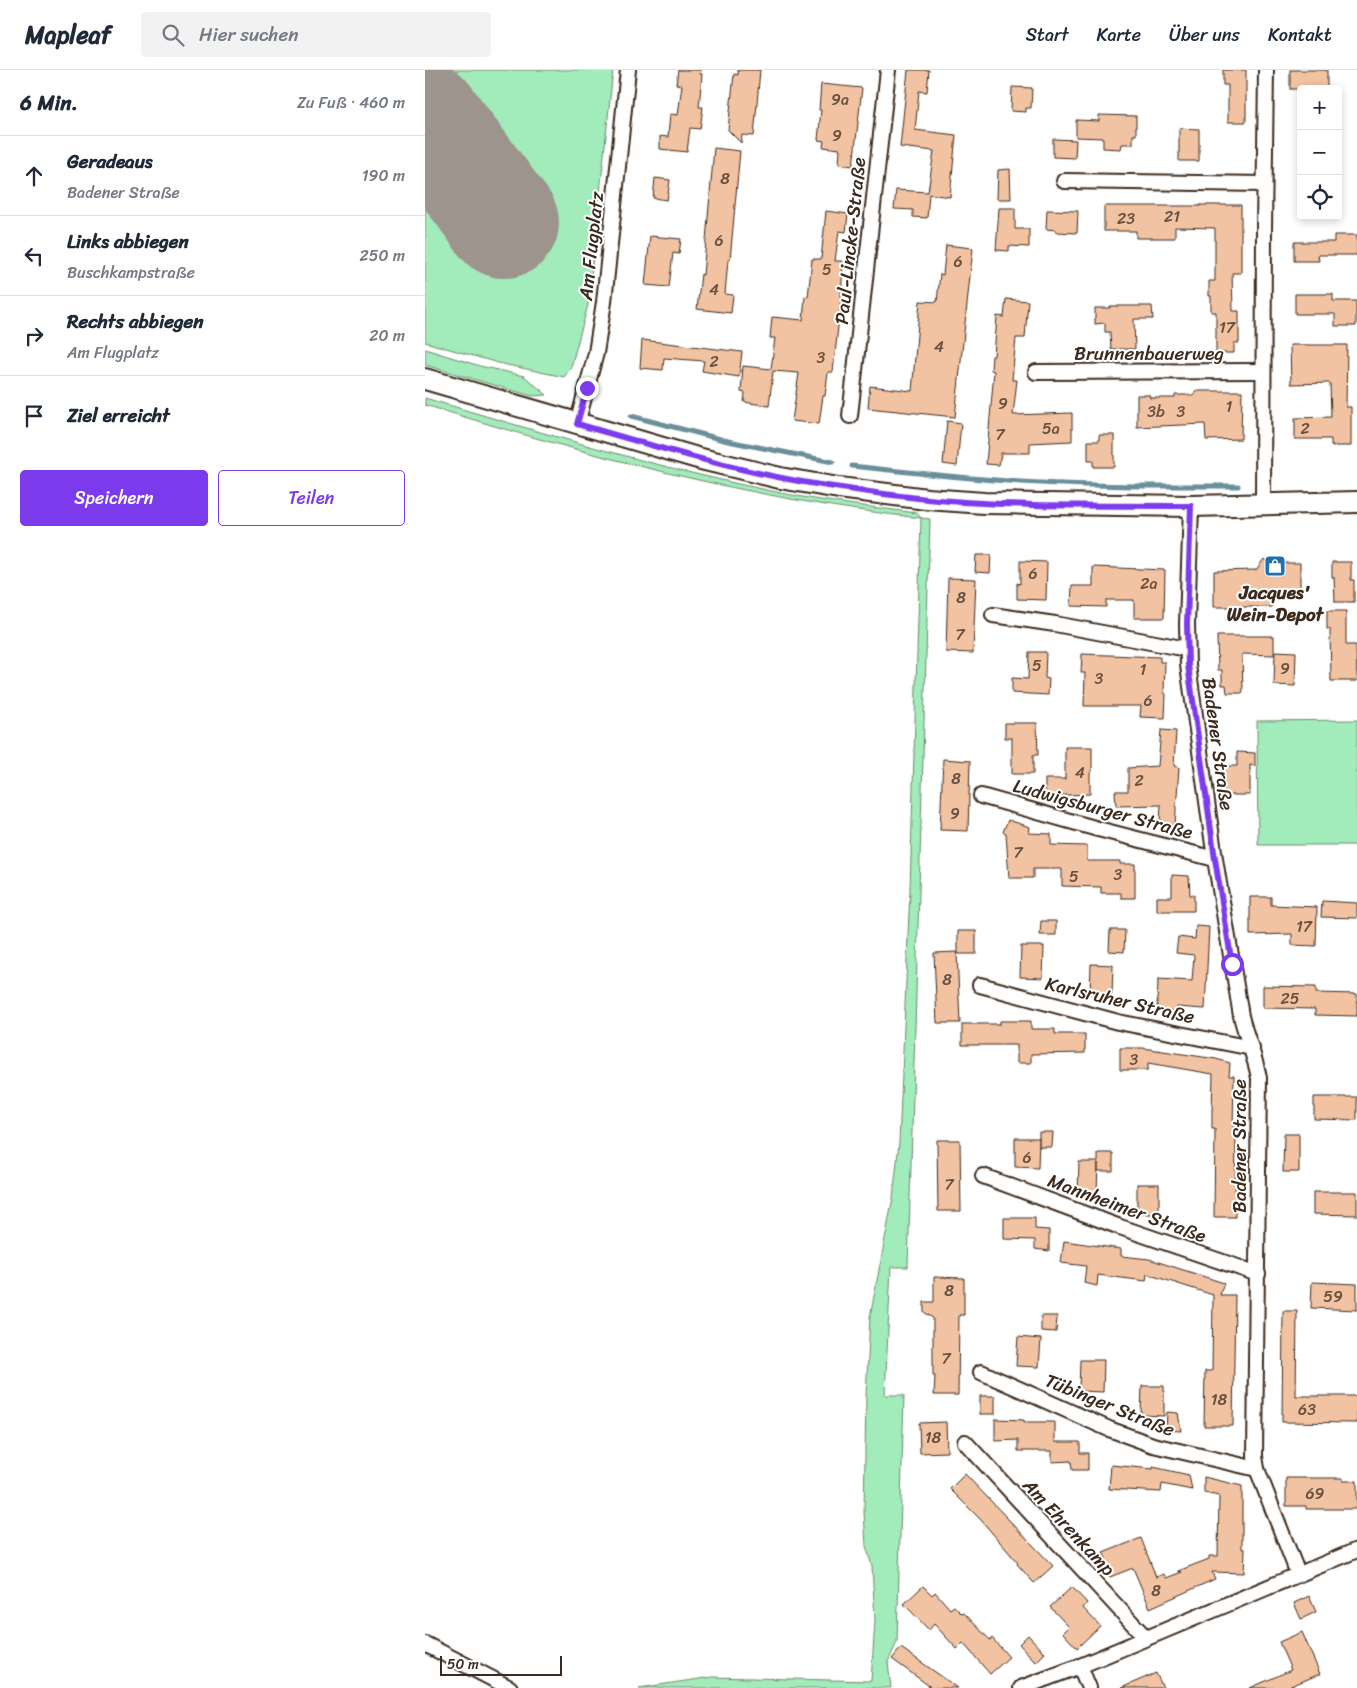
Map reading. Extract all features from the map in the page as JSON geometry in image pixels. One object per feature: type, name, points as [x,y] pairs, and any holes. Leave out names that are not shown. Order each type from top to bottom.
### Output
[{"type":"main road","points":[[425,379],[701,459],[780,478],[839,488],[927,499],[984,503],[1191,506],[1357,502]]},
{"type":"street","name":"Am Flugplatz","points":[[577,424],[594,360],[603,310],[628,70]]},
{"type":"street","name":"Paul-Lincke-Straße","points":[[851,416],[888,70]]},
{"type":"street","points":[[1263,505],[1264,184],[1267,70]]},
{"type":"street","points":[[1064,181],[1264,184]]},
{"type":"street","name":"Brunnenbauerweg","points":[[1036,372],[1263,372]]},
{"type":"street","name":"Badener Straße","points":[[1191,506],[1187,649],[1215,859],[1241,1016],[1252,1048],[1259,1078],[1255,1456],[1257,1469],[1298,1574]]},
{"type":"street","points":[[993,616],[1055,624],[1187,649]]},
{"type":"street","name":"Ludwigsburger Straße","points":[[981,796],[1215,859]]},
{"type":"street","name":"Karlsruher Straße","points":[[980,985],[1118,1022],[1252,1048]]},
{"type":"street","name":"Mannheimer Straße","points":[[983,1176],[1120,1228],[1258,1274]]},
{"type":"street","name":"Tübinger Straße","points":[[981,1372],[1109,1429],[1153,1445],[1257,1469]]},
{"type":"street","name":"Am Ehrenkamp","points":[[965,1442],[1145,1638]]},
{"type":"street","points":[[1021,1688],[1080,1666],[1357,1550]]},
{"type":"street","points":[[425,1644],[511,1688]]},
{"type":"street","points":[[1080,1666],[1089,1688]]},
{"type":"green space","points":[[425,70],[613,70],[588,305],[571,367],[564,377],[498,363],[425,342]]},
{"type":"green space","points":[[425,349],[480,366],[524,376],[547,395],[532,396],[425,365]]},
{"type":"green space","points":[[425,398],[602,450],[691,473],[798,496],[917,513],[921,518],[795,500],[670,474],[547,441],[425,405]]},
{"type":"green space","points":[[921,518],[930,519],[908,1267],[891,1267],[885,1395],[904,1395],[897,1642],[888,1662],[891,1688],[639,1688],[712,1677],[871,1681],[875,1621],[872,1566],[866,1546],[864,1512],[866,1395],[870,1317],[893,1197],[899,1143],[910,889]]},
{"type":"green space","points":[[1357,720],[1357,845],[1258,845],[1257,721]]},
{"type":"building","points":[[678,70],[701,70],[700,74],[702,74],[699,107],[703,107],[700,129],[690,128],[687,152],[660,149],[660,136],[668,137],[670,114],[678,115],[682,85],[676,84]]},
{"type":"building","points":[[738,70],[760,70],[754,136],[742,135],[741,143],[728,130],[734,74],[738,75]]},
{"type":"building","points":[[908,70],[929,70],[927,92],[919,91],[915,130],[956,135],[950,197],[929,194],[927,218],[913,217],[913,210],[894,209],[896,190],[928,192],[934,151],[900,147]]},
{"type":"building","points":[[1223,70],[1246,70],[1246,122],[1228,122],[1228,85],[1223,85]]},
{"type":"building","points":[[1290,70],[1327,70],[1327,85],[1297,85],[1297,89],[1290,89]]},
{"type":"building","points":[[821,84],[862,88],[853,166],[839,164],[840,149],[823,147],[824,141],[818,140]]},
{"type":"building","points":[[1012,87],[1032,88],[1031,108],[1026,108],[1026,112],[1011,111]]},
{"type":"building","points":[[1099,115],[1136,116],[1136,135],[1133,135],[1133,144],[1122,144],[1121,149],[1103,148],[1103,138],[1076,137],[1076,120],[1099,121]]},
{"type":"building","points":[[1179,128],[1199,129],[1199,161],[1179,161]]},
{"type":"building","points":[[1053,139],[1076,140],[1075,158],[1053,157]]},
{"type":"building","points":[[714,148],[740,151],[725,294],[733,295],[731,313],[697,309],[701,274],[703,275]]},
{"type":"building","points":[[1010,169],[1011,199],[997,199],[998,170]]},
{"type":"building","points":[[655,178],[670,180],[667,200],[653,198]]},
{"type":"building","points":[[1241,205],[1241,273],[1232,273],[1233,311],[1239,311],[1239,343],[1234,343],[1234,353],[1216,353],[1216,312],[1211,312],[1211,296],[1209,296],[1209,281],[1215,281],[1215,228],[1175,227],[1175,238],[1136,238],[1136,231],[1104,231],[1104,206]]},
{"type":"building","points":[[999,208],[1015,208],[1015,229],[1029,229],[1029,247],[1009,246],[1009,251],[996,250]]},
{"type":"building","points":[[1047,210],[1078,211],[1077,233],[1056,232],[1056,230],[1046,229]]},
{"type":"building","points":[[826,211],[848,214],[846,232],[839,231],[835,261],[843,261],[841,300],[833,372],[828,372],[819,424],[792,421],[799,373],[773,371],[769,406],[744,402],[745,393],[741,392],[743,366],[771,369],[775,338],[770,338],[772,317],[803,320],[805,296],[808,297],[812,259],[821,259]]},
{"type":"building","points":[[1334,235],[1357,235],[1357,255],[1318,255],[1319,261],[1294,261],[1294,242],[1334,242]]},
{"type":"building","points":[[650,236],[681,239],[679,254],[673,253],[669,287],[645,285]]},
{"type":"building","points":[[946,245],[973,248],[955,417],[868,408],[870,386],[912,391],[920,301],[937,302],[940,274],[943,275]]},
{"type":"building","points":[[1295,294],[1333,294],[1333,301],[1356,301],[1356,326],[1335,326],[1335,314],[1295,314]]},
{"type":"building","points":[[1006,299],[1028,301],[1025,338],[1016,338],[1012,380],[1017,380],[1013,415],[1072,413],[1072,441],[1030,443],[1030,453],[1001,453],[999,465],[986,464],[994,371],[991,370],[992,356],[994,356],[997,316],[1004,317]]},
{"type":"building","points":[[1110,306],[1152,306],[1153,319],[1134,319],[1135,349],[1111,349],[1110,332],[1105,332],[1105,323],[1095,324],[1095,308],[1110,308]]},
{"type":"building","points":[[642,340],[742,352],[739,377],[702,371],[704,361],[664,358],[663,370],[640,368]]},
{"type":"building","points":[[1290,345],[1347,345],[1346,407],[1351,407],[1351,446],[1331,446],[1331,439],[1295,439],[1295,418],[1331,417],[1330,383],[1291,384]]},
{"type":"building","points":[[1195,391],[1242,391],[1241,439],[1206,440],[1205,424],[1137,427],[1137,395],[1149,395],[1150,398],[1175,398],[1175,395],[1195,395]]},
{"type":"building","points":[[947,421],[961,423],[957,466],[943,464]]},
{"type":"building","points":[[1099,435],[1114,435],[1114,467],[1093,467],[1093,461],[1088,461],[1088,441],[1099,441]]},
{"type":"building","points":[[976,555],[991,555],[990,573],[975,572]]},
{"type":"building","points":[[1264,559],[1268,563],[1300,563],[1300,597],[1272,596],[1272,607],[1214,607],[1214,571],[1256,570]]},
{"type":"building","points":[[1020,561],[1047,562],[1046,600],[1017,599],[1017,583],[1020,584]]},
{"type":"building","points":[[1332,562],[1351,562],[1351,580],[1354,580],[1354,602],[1335,602]]},
{"type":"building","points":[[1093,567],[1165,570],[1164,618],[1134,618],[1134,600],[1106,600],[1106,607],[1071,606],[1072,586],[1093,586]]},
{"type":"building","points":[[948,578],[976,579],[973,653],[946,652]]},
{"type":"building","points":[[1327,611],[1346,611],[1346,645],[1356,645],[1357,681],[1331,681],[1330,629],[1327,629]]},
{"type":"building","points":[[1217,636],[1274,636],[1274,655],[1242,654],[1243,693],[1227,693],[1226,685],[1222,685],[1222,670],[1218,670]]},
{"type":"building","points":[[1275,651],[1296,652],[1295,686],[1274,685]]},
{"type":"building","points":[[1029,652],[1046,652],[1045,678],[1049,679],[1048,695],[1012,693],[1012,678],[1028,679]]},
{"type":"building","points":[[1082,654],[1160,657],[1160,662],[1165,662],[1165,718],[1140,717],[1141,706],[1084,706],[1085,673],[1081,673]]},
{"type":"building","points":[[1005,723],[1037,723],[1038,755],[1033,755],[1033,774],[1012,774],[1012,738],[1005,738]]},
{"type":"building","points":[[1161,730],[1176,731],[1174,766],[1179,767],[1175,825],[1160,824],[1161,805],[1116,806],[1115,791],[1128,791],[1128,768],[1158,766]]},
{"type":"building","points":[[1065,747],[1092,747],[1090,794],[1045,796],[1045,779],[1065,779]]},
{"type":"building","points":[[1237,752],[1255,753],[1255,766],[1250,765],[1250,795],[1224,795],[1224,766],[1237,766]]},
{"type":"building","points":[[943,759],[970,761],[968,831],[940,830]]},
{"type":"building","points":[[1008,820],[1030,827],[1029,833],[1051,834],[1051,845],[1087,846],[1087,861],[1120,861],[1120,864],[1135,864],[1135,898],[1121,898],[1121,893],[1101,893],[1101,887],[1062,886],[1062,869],[1033,869],[1033,878],[1009,878],[1006,833],[1003,832]]},
{"type":"building","points":[[1172,875],[1189,876],[1190,895],[1194,895],[1194,911],[1157,911],[1157,897],[1172,897]]},
{"type":"building","points":[[1250,897],[1271,897],[1271,905],[1317,907],[1316,946],[1292,945],[1292,934],[1250,935]]},
{"type":"building","points":[[1322,901],[1357,903],[1357,918],[1321,917]]},
{"type":"building","points":[[1041,921],[1056,921],[1056,935],[1040,935]]},
{"type":"building","points":[[1196,926],[1209,927],[1205,1009],[1177,1007],[1177,1011],[1157,1010],[1158,979],[1192,981],[1194,955],[1176,953],[1178,937],[1195,939]]},
{"type":"building","points":[[1110,930],[1125,930],[1124,952],[1109,951]]},
{"type":"building","points":[[958,931],[976,931],[976,954],[958,954]]},
{"type":"building","points":[[1021,946],[1044,946],[1043,978],[1020,977]]},
{"type":"building","points":[[957,952],[960,1023],[937,1023],[934,953]]},
{"type":"building","points":[[1091,964],[1113,965],[1112,995],[1090,994]]},
{"type":"building","points":[[1263,986],[1316,987],[1316,993],[1357,994],[1357,1016],[1315,1015],[1315,1009],[1263,1008]]},
{"type":"building","points":[[1000,1021],[1031,1021],[1031,1029],[1055,1029],[1055,1034],[1085,1034],[1085,1053],[1031,1054],[1031,1063],[1017,1063],[1017,1045],[962,1045],[962,1024],[1000,1024]]},
{"type":"building","points":[[1120,1048],[1143,1048],[1216,1059],[1230,1063],[1229,1076],[1234,1076],[1233,1129],[1236,1130],[1235,1217],[1214,1217],[1215,1129],[1212,1129],[1213,1074],[1148,1063],[1148,1070],[1120,1070]]},
{"type":"building","points":[[1314,1097],[1357,1097],[1357,1120],[1314,1119]]},
{"type":"building","points":[[1039,1132],[1053,1132],[1052,1147],[1039,1147]]},
{"type":"building","points":[[1284,1134],[1299,1134],[1299,1172],[1283,1172]]},
{"type":"building","points":[[1015,1138],[1039,1138],[1038,1168],[1015,1167]]},
{"type":"building","points":[[937,1140],[960,1140],[961,1211],[938,1211]]},
{"type":"building","points":[[1098,1153],[1113,1153],[1113,1171],[1098,1171],[1098,1163],[1097,1193],[1078,1193],[1079,1162],[1098,1162]]},
{"type":"building","points":[[1137,1184],[1159,1184],[1159,1214],[1137,1214]]},
{"type":"building","points":[[1313,1192],[1357,1192],[1357,1215],[1313,1214]]},
{"type":"building","points":[[1004,1218],[1035,1218],[1035,1229],[1049,1230],[1049,1251],[1035,1249],[1035,1240],[1004,1239]]},
{"type":"building","points":[[1064,1241],[1121,1249],[1121,1256],[1149,1259],[1224,1283],[1220,1295],[1235,1295],[1233,1426],[1204,1426],[1205,1371],[1212,1371],[1213,1295],[1147,1274],[1146,1281],[1098,1275],[1097,1286],[1084,1283],[1086,1266],[1061,1263]]},
{"type":"building","points":[[934,1277],[964,1278],[964,1315],[959,1315],[958,1395],[934,1395],[933,1318],[924,1312],[924,1302],[934,1302]]},
{"type":"building","points":[[1312,1282],[1357,1284],[1357,1310],[1311,1308]]},
{"type":"building","points":[[1283,1311],[1297,1311],[1296,1396],[1357,1396],[1357,1423],[1282,1422]]},
{"type":"building","points":[[1041,1316],[1057,1316],[1056,1332],[1041,1331]]},
{"type":"building","points":[[1018,1337],[1041,1339],[1039,1367],[1016,1366]]},
{"type":"building","points":[[1080,1360],[1104,1360],[1103,1392],[1079,1391]]},
{"type":"building","points":[[1142,1386],[1164,1386],[1164,1416],[1141,1415]]},
{"type":"building","points":[[980,1396],[995,1396],[995,1414],[980,1414]]},
{"type":"building","points":[[1167,1412],[1178,1413],[1181,1431],[1166,1430]]},
{"type":"building","points":[[995,1419],[1024,1420],[1024,1422],[1055,1422],[1055,1442],[1080,1442],[1080,1453],[1088,1453],[1088,1470],[1072,1470],[1071,1461],[1052,1462],[1052,1451],[1018,1451],[1018,1440],[995,1441]]},
{"type":"building","points":[[946,1422],[947,1452],[920,1453],[919,1423]]},
{"type":"building","points":[[1111,1465],[1153,1469],[1153,1467],[1189,1475],[1192,1490],[1162,1484],[1161,1492],[1109,1489]]},
{"type":"building","points":[[965,1474],[1053,1566],[1034,1583],[981,1520],[950,1489]]},
{"type":"building","points":[[1204,1477],[1242,1486],[1242,1549],[1245,1549],[1244,1573],[1212,1572],[1215,1579],[1150,1608],[1133,1568],[1110,1577],[1097,1562],[1106,1558],[1103,1553],[1141,1538],[1156,1577],[1164,1574],[1166,1578],[1182,1572],[1178,1571],[1209,1559],[1209,1556],[1218,1556],[1219,1496],[1204,1493]]},
{"type":"building","points":[[1286,1478],[1343,1478],[1343,1481],[1357,1481],[1357,1509],[1306,1509],[1306,1506],[1286,1506]]},
{"type":"building","points":[[923,1586],[932,1595],[935,1592],[950,1609],[954,1606],[962,1614],[964,1613],[990,1640],[992,1638],[1009,1657],[990,1674],[963,1643],[957,1649],[934,1624],[929,1630],[904,1604]]},
{"type":"building","points":[[1072,1587],[1087,1603],[1083,1608],[1100,1626],[1077,1648],[1063,1633],[1069,1627],[1050,1607]]},
{"type":"building","points":[[1309,1596],[1316,1612],[1301,1619],[1294,1603]]},
{"type":"building","points":[[1302,1632],[1320,1674],[1286,1688],[1250,1688],[1291,1670],[1279,1642]]},
{"type":"building","points":[[1028,1635],[1045,1653],[1036,1662],[1019,1644]]},
{"type":"building","points":[[901,1648],[958,1688],[932,1688],[892,1659]]},
{"type":"building","points":[[1156,1673],[1163,1688],[1121,1688]]},
{"type":"waterway","points":[[631,416],[728,441],[833,462]]},
{"type":"waterway","points":[[852,466],[1017,482],[1139,486],[1238,486]]},
{"type":"runway","points":[[425,116],[504,223]]},
{"type":"place","name":"Jacques' Wein-Depot","points":[[1275,566]]},
{"type":"route","points":[[587,388],[577,424],[701,459],[780,478],[839,488],[927,499],[984,503],[1191,506],[1187,624],[1188,665],[1215,859],[1232,964]]}]
